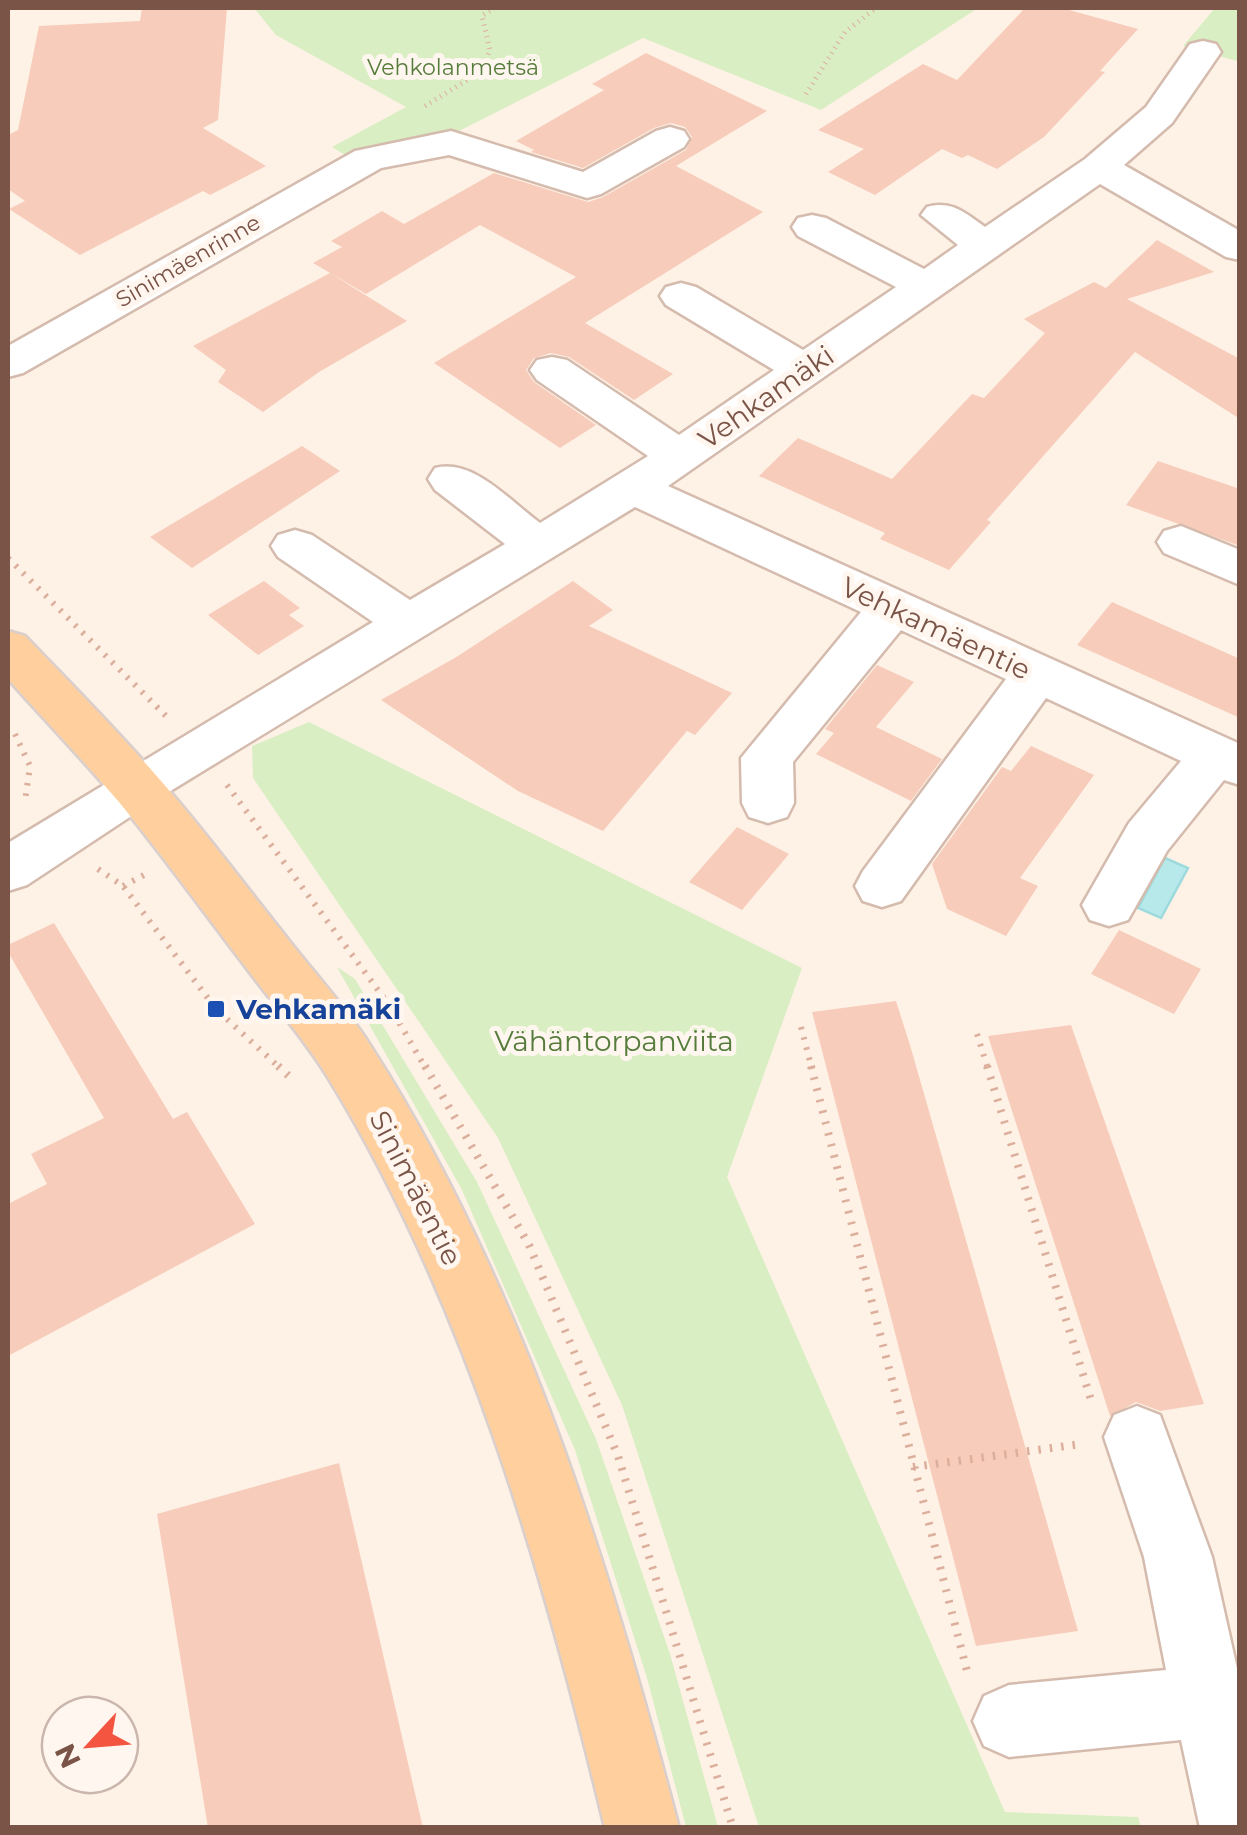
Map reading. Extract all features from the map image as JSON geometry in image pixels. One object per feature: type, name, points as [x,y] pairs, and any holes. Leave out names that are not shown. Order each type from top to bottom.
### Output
[{"type":"main road","name":"Sinimäentie","points":[[8,648],[136,788],[348,1060],[400,1148],[471,1297],[538,1478],[605,1680],[642,1828]]},
{"type":"street","name":"Vehkamäki","points":[[27,858],[136,788],[634,488],[1098,167],[1160,115],[1203,52]]},
{"type":"street","name":"Sinimäenrinne","points":[[8,364],[369,159],[451,143],[587,186],[670,139]]},
{"type":"street","points":[[1098,167],[1240,248]]},
{"type":"street","points":[[941,216],[985,246]]},
{"type":"street","points":[[812,226],[926,286]]},
{"type":"street","points":[[681,296],[805,370]]},
{"type":"street","points":[[552,370],[679,456]]},
{"type":"street","points":[[451,480],[538,546]]},
{"type":"street","name":"Vehkamäentie","points":[[634,488],[1227,761]]},
{"type":"street","points":[[1182,542],[1240,569]]},
{"type":"street","points":[[295,546],[410,623]]},
{"type":"street","points":[[768,803],[767,758],[892,608]]},
{"type":"street","points":[[882,886],[1036,674]]},
{"type":"street","points":[[1109,905],[1148,837],[1227,761]]},
{"type":"street","points":[[1120,1439],[1178,1556],[1237,1828]]},
{"type":"street","points":[[1009,1721],[1208,1702]]},
{"type":"path","points":[[424,106],[480,72],[490,50],[482,16],[494,8]]},
{"type":"path","points":[[806,94],[845,32],[876,8]]},
{"type":"path","points":[[8,726],[32,757]]},
{"type":"path","points":[[27,858],[71,869],[100,869],[123,886],[216,1009],[294,1081]]},
{"type":"path","points":[[801,1028],[964,1666],[975,1692],[1009,1721]]},
{"type":"path","points":[[913,1467],[1120,1439],[977,1034]]},
{"type":"green space","name":"Vehkolanmetsä","points":[[254,8],[978,8],[821,110],[643,38],[451,135],[408,139],[358,163],[332,147],[406,107],[276,35]]},
{"type":"green space","points":[[1215,8],[1239,8],[1237,61],[1183,46]]},
{"type":"green space","name":"Vähäntorpanviita","points":[[309,722],[802,968],[727,1177],[1005,1812],[1138,1817],[1141,1827],[759,1827],[622,1405],[498,1138],[253,778],[252,746]]},
{"type":"green space","points":[[337,967],[355,979],[477,1182],[596,1439],[670,1654],[718,1827],[686,1827],[647,1678],[575,1450],[462,1190]]},
{"type":"water","points":[[1165,858],[1188,868],[1161,918],[1138,908]]},
{"type":"building","points":[[142,8],[227,8],[218,120],[203,128],[266,166],[210,195],[203,191],[80,255],[9,209],[25,201],[8,189],[8,135],[18,130],[39,26],[140,21]]},
{"type":"building","points":[[1025,8],[1062,8],[1138,29],[1100,71],[1105,72],[1044,137],[997,169],[968,155],[962,158],[942,149],[875,195],[828,172],[864,149],[818,130],[923,64],[957,80]]},
{"type":"building","points":[[646,53],[767,111],[676,166],[763,212],[585,323],[673,374],[634,400],[569,357],[551,353],[534,358],[526,370],[534,382],[596,425],[560,448],[434,363],[576,277],[480,225],[366,294],[313,263],[342,247],[331,241],[382,211],[404,224],[494,173],[588,202],[686,150],[692,137],[685,127],[671,123],[654,128],[583,168],[531,152],[534,150],[516,141],[604,90],[592,84]]},
{"type":"building","points":[[1157,240],[1214,272],[1127,299],[1240,359],[1240,419],[1135,352],[987,520],[991,522],[949,570],[880,539],[885,533],[759,476],[798,438],[892,479],[972,394],[984,398],[1045,333],[1024,319],[1094,282],[1106,288]]},
{"type":"building","points":[[330,273],[407,321],[319,372],[263,412],[218,382],[226,370],[193,346]]},
{"type":"building","points":[[302,446],[340,471],[192,568],[150,537]]},
{"type":"building","points":[[1158,461],[1240,489],[1240,546],[1126,505]]},
{"type":"building","points":[[264,581],[300,608],[289,615],[304,626],[258,655],[208,615]]},
{"type":"building","points":[[573,581],[613,610],[589,626],[732,693],[695,735],[687,731],[603,831],[518,791],[381,700],[458,656]]},
{"type":"building","points":[[1112,602],[1240,659],[1240,718],[1077,645]]},
{"type":"building","points":[[877,665],[914,682],[876,727],[942,759],[911,801],[816,754],[834,733],[825,729]]},
{"type":"building","points":[[1031,746],[1094,775],[1020,878],[1038,886],[1006,936],[947,909],[932,864],[1002,767],[1011,771]]},
{"type":"building","points":[[737,827],[789,854],[742,910],[689,882]]},
{"type":"building","points":[[54,923],[173,1119],[187,1112],[255,1224],[8,1356],[8,1204],[47,1184],[31,1154],[104,1118],[8,952],[8,945]]},
{"type":"building","points":[[1119,930],[1201,969],[1174,1014],[1091,974]]},
{"type":"building","points":[[896,1001],[1078,1631],[976,1646],[812,1012]]},
{"type":"building","points":[[1071,1025],[1204,1404],[1160,1411],[1136,1402],[1110,1416],[988,1036]]},
{"type":"building","points":[[339,1463],[423,1828],[208,1828],[157,1514]]},
{"type":"place","name":"Vehkamäki","points":[[216,1009]]}]
